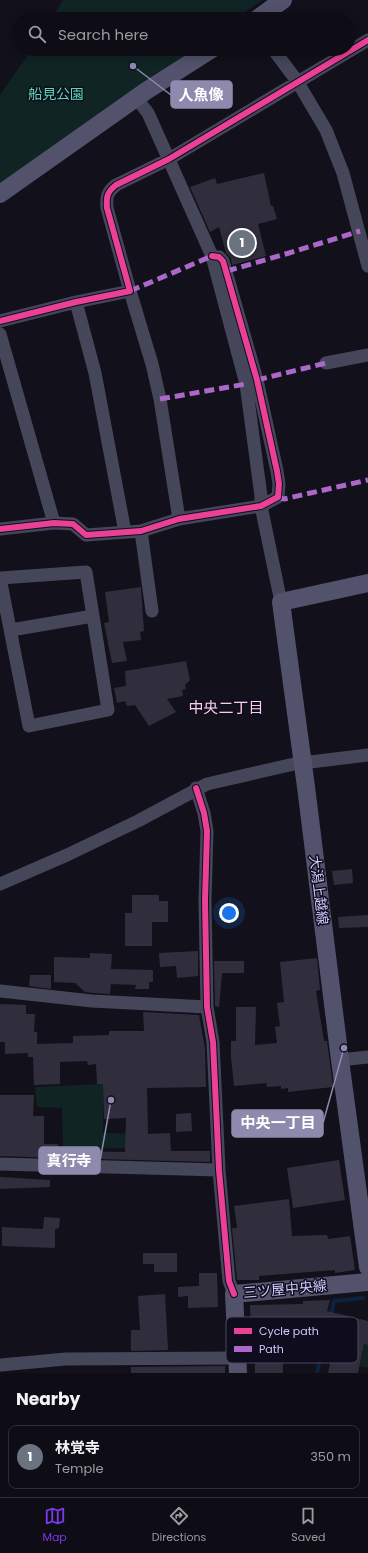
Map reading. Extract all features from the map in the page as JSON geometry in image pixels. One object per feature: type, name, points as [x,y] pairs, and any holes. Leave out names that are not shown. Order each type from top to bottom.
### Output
[{"type":"main road","points":[[267,12],[283,0]]},
{"type":"main road","points":[[0,194],[202,56]]},
{"type":"main road","points":[[281,602],[368,583]]},
{"type":"main road","name":"大潟上越線","points":[[281,602],[368,1267]]},
{"type":"main road","name":"三ツ屋中央線","points":[[235,1317],[234,1294],[368,1282]]},
{"type":"street","points":[[356,47],[368,40]]},
{"type":"street","points":[[278,56],[297,81],[326,130],[343,173],[368,266]]},
{"type":"street","points":[[178,519],[160,399],[152,364],[107,208],[106,199],[108,191],[116,185],[169,159],[340,56]]},
{"type":"street","points":[[137,99],[148,113],[212,256],[246,384],[261,496],[260,506],[281,602]]},
{"type":"street","points":[[0,529],[54,523],[73,524],[86,535],[141,532],[178,519],[260,506],[278,497],[279,484],[277,472],[257,380],[226,271],[219,257],[212,256]]},
{"type":"street","points":[[0,321],[76,302],[130,291]]},
{"type":"street","points":[[76,302],[95,373],[125,532]]},
{"type":"street","points":[[0,334],[2,350],[54,523]]},
{"type":"street","points":[[326,363],[368,355]]},
{"type":"street","points":[[141,532],[152,611]]},
{"type":"street","points":[[86,572],[94,616],[108,710],[30,726],[0,578],[86,572]]},
{"type":"street","points":[[11,630],[94,616]]},
{"type":"street","points":[[0,884],[67,855],[138,821],[196,788],[218,780],[303,763],[368,755]]},
{"type":"street","points":[[196,788],[204,813],[207,831],[207,1007],[213,1042],[219,1170],[229,1281],[234,1294]]},
{"type":"street","points":[[0,991],[92,1001],[207,1007]]},
{"type":"street","points":[[340,1060],[368,1057]]},
{"type":"street","points":[[0,1164],[219,1170]]},
{"type":"street","points":[[0,1365],[66,1359],[238,1365]]},
{"type":"green space","points":[[63,0],[263,0],[245,12],[55,12]]},
{"type":"green space","name":"船見公園","points":[[27,56],[184,56],[103,116],[0,184],[0,95]]},
{"type":"green space","points":[[103,1084],[103,1133],[156,1134],[154,1148],[63,1148],[62,1108],[37,1107],[35,1087]]},
{"type":"green space","points":[[364,1344],[368,1345],[368,1368],[360,1366]]},
{"type":"building","points":[[264,173],[271,206],[273,206],[277,219],[258,224],[266,256],[232,265],[231,258],[226,253],[219,227],[210,232],[190,187],[215,178],[217,184]]},
{"type":"building","points":[[141,587],[144,631],[140,632],[141,640],[123,642],[127,661],[112,663],[104,623],[109,622],[105,592]]},
{"type":"building","points":[[186,661],[190,680],[185,685],[186,689],[182,690],[183,696],[167,699],[176,712],[149,726],[135,705],[127,706],[125,701],[117,703],[114,688],[126,686],[125,671]]},
{"type":"building","points":[[352,869],[353,883],[334,885],[332,871]]},
{"type":"building","points":[[132,895],[159,895],[159,901],[168,901],[168,922],[152,922],[152,946],[125,946],[125,913],[132,913]]},
{"type":"building","points":[[368,915],[368,927],[339,928],[338,917]]},
{"type":"building","points":[[198,951],[198,976],[177,978],[176,966],[160,967],[159,953]]},
{"type":"building","points":[[90,953],[112,954],[111,969],[153,970],[153,982],[149,982],[149,989],[135,989],[136,985],[111,984],[110,994],[85,992],[75,983],[54,982],[54,957],[90,958]]},
{"type":"building","points":[[317,958],[320,990],[316,991],[324,1041],[327,1041],[333,1087],[288,1092],[288,1088],[281,1089],[281,1086],[267,1087],[266,1083],[234,1086],[231,1041],[236,1041],[236,1007],[256,1007],[255,1045],[277,1043],[275,1027],[280,1026],[277,1003],[284,1002],[280,962]]},
{"type":"building","points":[[214,961],[244,961],[244,973],[222,973],[219,1007],[215,1006]]},
{"type":"building","points":[[30,975],[51,975],[51,989],[29,986]]},
{"type":"building","points":[[0,1004],[26,1005],[26,1014],[35,1014],[34,1032],[37,1032],[37,1044],[73,1043],[73,1036],[109,1035],[109,1031],[144,1031],[143,1012],[199,1015],[205,1048],[206,1087],[147,1088],[148,1134],[170,1133],[171,1151],[210,1151],[210,1162],[62,1158],[62,1151],[125,1152],[126,1118],[104,1119],[103,1084],[97,1084],[96,1064],[88,1065],[87,1061],[60,1062],[60,1084],[34,1085],[33,1057],[28,1057],[28,1053],[5,1054],[5,1042],[0,1042]]},
{"type":"building","points":[[0,1095],[34,1095],[33,1116],[44,1116],[44,1144],[58,1144],[58,1158],[0,1156]]},
{"type":"building","points":[[191,1113],[192,1131],[176,1132],[176,1114]]},
{"type":"building","points":[[339,1160],[345,1200],[293,1208],[287,1168]]},
{"type":"building","points":[[0,1177],[50,1180],[50,1187],[0,1189]]},
{"type":"building","points":[[289,1199],[292,1236],[327,1235],[328,1239],[350,1236],[355,1270],[335,1273],[335,1270],[259,1276],[259,1280],[237,1280],[232,1228],[237,1228],[234,1206]]},
{"type":"building","points":[[44,1217],[60,1218],[59,1228],[55,1229],[55,1248],[2,1246],[2,1227],[43,1229]]},
{"type":"building","points":[[143,1253],[177,1253],[177,1272],[154,1272],[154,1264],[143,1264]]},
{"type":"building","points":[[199,1273],[217,1273],[218,1307],[188,1308],[188,1296],[178,1297],[178,1287],[199,1286]]},
{"type":"building","points":[[165,1294],[168,1350],[131,1351],[131,1330],[140,1330],[138,1296]]},
{"type":"building","points":[[330,1300],[327,1311],[352,1317],[250,1317],[250,1305],[303,1304],[303,1301]]},
{"type":"building","points":[[358,1319],[368,1321],[368,1345],[364,1344],[358,1373],[328,1373],[330,1363],[358,1363]]},
{"type":"building","points":[[255,1363],[283,1363],[283,1373],[255,1373]]},
{"type":"building","points":[[225,1366],[225,1373],[131,1373],[131,1367]]},
{"type":"waterway","points":[[331,1316],[334,1301],[363,1298]]},
{"type":"waterway","points":[[317,1373],[319,1363]]},
{"type":"marked path","points":[[227,271],[360,231]]},
{"type":"marked path","points":[[130,291],[212,256]]},
{"type":"marked path","points":[[257,380],[326,363]]},
{"type":"marked path","points":[[160,399],[246,384]]},
{"type":"marked path","points":[[278,497],[284,499],[368,480]]},
{"type":"cycle path","points":[[356,47],[368,40]]},
{"type":"cycle path","points":[[0,321],[76,302],[130,291],[107,208],[107,198],[109,192],[116,185],[169,159],[341,56]]},
{"type":"cycle path","points":[[0,529],[54,523],[73,524],[86,535],[141,531],[179,519],[261,506],[278,497],[279,484],[277,471],[257,380],[223,261],[219,257],[212,256]]},
{"type":"cycle path","points":[[196,788],[204,813],[207,831],[205,901],[207,1007],[213,1042],[219,1170],[229,1281],[234,1294]]},
{"type":"place","name":"人魚像","points":[[133,66]]},
{"type":"place","name":"林覚寺","points":[[242,243]]},
{"type":"place","name":"中央一丁目","points":[[344,1048]]},
{"type":"place","name":"真行寺","points":[[111,1100]]},
{"type":"district","name":"中央二丁目","points":[[226,708]]}]
